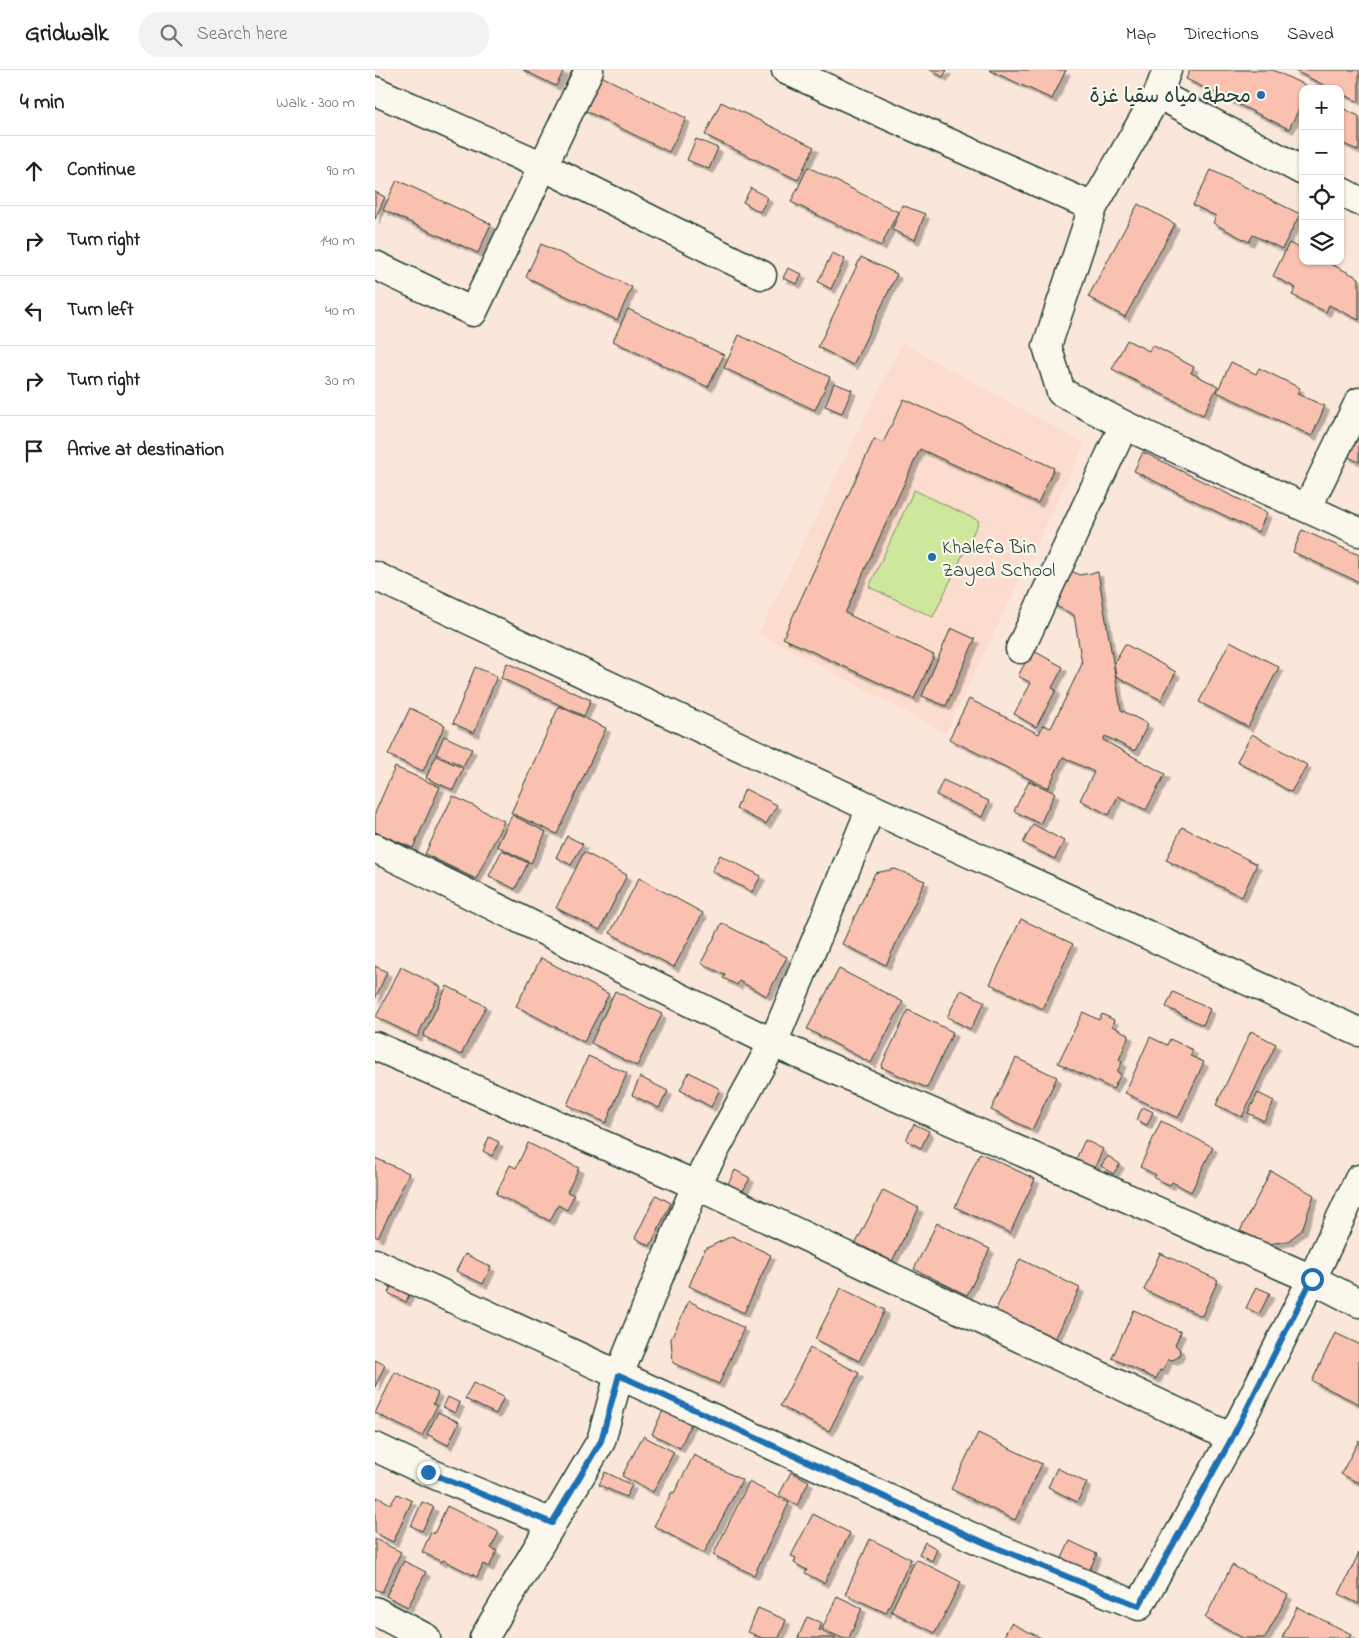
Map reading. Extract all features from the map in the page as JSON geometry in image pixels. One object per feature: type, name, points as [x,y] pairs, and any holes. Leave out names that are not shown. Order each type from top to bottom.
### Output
[{"type":"street","points":[[375,266],[473,312],[589,70]]},
{"type":"street","points":[[786,70],[1093,206]]},
{"type":"street","points":[[1299,168],[1163,82],[1093,206],[1047,346],[1061,392],[1124,425],[1359,532]]},
{"type":"street","points":[[375,90],[543,166],[761,275]]},
{"type":"street","points":[[1344,194],[1359,202]]},
{"type":"street","points":[[1307,508],[1359,402]]},
{"type":"street","points":[[1020,650],[1124,425]]},
{"type":"street","points":[[375,576],[871,808],[1359,1032]]},
{"type":"street","points":[[483,1638],[601,1441],[619,1375],[696,1185],[773,1043],[871,808]]},
{"type":"street","points":[[375,848],[773,1043],[1312,1279],[1359,1303]]},
{"type":"street","points":[[375,1046],[696,1185],[1232,1438]]},
{"type":"street","points":[[375,1263],[985,1543],[1139,1606],[1232,1438],[1312,1279],[1359,1179]]},
{"type":"street","points":[[375,1447],[428,1472],[552,1523]]},
{"type":"street","points":[[375,1611],[427,1638]]},
{"type":"shaded area","points":[[902,343],[1085,444],[946,733],[759,633]]},
{"type":"green space","points":[[914,490],[979,521],[933,617],[869,587]]},
{"type":"building","points":[[523,70],[564,70],[556,86]]},
{"type":"building","points":[[930,70],[947,70],[943,77]]},
{"type":"building","points":[[989,70],[1066,70],[1052,99]]},
{"type":"building","name":"محطة مياه سقيا غزة","points":[[1190,70],[1273,70],[1305,85],[1299,85],[1299,109],[1289,129],[1186,79]]},
{"type":"building","points":[[1293,70],[1359,70],[1359,102],[1344,95],[1344,85],[1324,85]]},
{"type":"building","points":[[601,76],[686,118],[669,152],[584,110]]},
{"type":"building","points":[[721,102],[814,147],[798,180],[705,135]]},
{"type":"building","points":[[1344,109],[1359,116],[1359,151],[1344,144]]},
{"type":"building","points":[[696,139],[718,148],[709,169],[687,160]]},
{"type":"building","points":[[808,167],[898,212],[881,246],[791,202]]},
{"type":"building","points":[[1211,170],[1299,214],[1299,216],[1282,249],[1253,235],[1249,242],[1213,223],[1216,216],[1193,205]]},
{"type":"building","points":[[397,180],[491,224],[478,253],[383,210]]},
{"type":"building","points":[[751,188],[768,198],[760,212],[743,202]]},
{"type":"building","points":[[375,192],[385,197],[375,219]]},
{"type":"building","points":[[1138,204],[1175,224],[1125,317],[1088,297]]},
{"type":"building","points":[[902,205],[925,214],[915,240],[892,230]]},
{"type":"building","points":[[1289,243],[1299,248],[1299,265],[1333,265],[1359,278],[1359,320],[1329,305],[1326,312],[1292,295],[1296,288],[1273,276]]},
{"type":"building","points":[[541,244],[632,287],[617,320],[526,277]]},
{"type":"building","points":[[832,253],[845,259],[831,289],[818,282]]},
{"type":"building","points":[[861,257],[897,274],[853,365],[818,347]]},
{"type":"building","points":[[788,268],[802,274],[797,284],[783,278]]},
{"type":"building","points":[[628,309],[724,355],[708,387],[613,341]]},
{"type":"building","points":[[739,335],[830,377],[815,410],[724,368]]},
{"type":"building","points":[[1127,340],[1149,351],[1152,345],[1194,367],[1191,373],[1218,386],[1203,415],[1112,369]]},
{"type":"building","points":[[1231,362],[1256,374],[1259,368],[1300,388],[1297,394],[1325,406],[1312,436],[1217,392]]},
{"type":"building","points":[[834,383],[852,390],[842,413],[825,406]]},
{"type":"building","points":[[904,399],[1054,468],[1038,503],[920,449],[845,613],[934,655],[914,699],[783,638],[874,439],[883,443]]},
{"type":"building","points":[[1359,427],[1359,462],[1346,456]]},
{"type":"building","points":[[1143,452],[1267,513],[1258,532],[1134,471]]},
{"type":"building","points":[[1302,530],[1359,555],[1359,582],[1293,552]]},
{"type":"building","points":[[1068,569],[1079,575],[1098,572],[1121,710],[1148,724],[1135,751],[1105,736],[1103,740],[1165,774],[1146,810],[1118,796],[1109,815],[1080,800],[1094,772],[1063,757],[1048,788],[949,739],[969,699],[1039,734],[1043,725],[1051,728],[1082,664],[1074,615],[1052,604]]},
{"type":"building","points":[[951,628],[975,639],[946,706],[922,696]]},
{"type":"building","points":[[1230,641],[1279,667],[1248,727],[1199,702]]},
{"type":"building","points":[[1125,644],[1176,672],[1161,700],[1116,676],[1114,663]]},
{"type":"building","points":[[1032,650],[1063,667],[1052,688],[1056,690],[1036,727],[1014,714],[1031,683],[1018,676]]},
{"type":"building","points":[[507,663],[591,700],[584,716],[501,678]]},
{"type":"building","points":[[475,667],[497,676],[474,733],[453,723]]},
{"type":"building","points":[[559,706],[606,728],[557,834],[511,813]]},
{"type":"building","points":[[410,708],[445,725],[423,771],[388,755]]},
{"type":"building","points":[[1252,734],[1307,765],[1291,792],[1237,761]]},
{"type":"building","points":[[444,736],[472,749],[463,766],[436,754]]},
{"type":"building","points":[[436,756],[463,768],[453,790],[426,778]]},
{"type":"building","points":[[395,767],[440,787],[413,848],[375,832],[375,813]]},
{"type":"building","points":[[943,780],[989,801],[982,817],[936,795]]},
{"type":"building","points":[[1029,781],[1055,793],[1040,824],[1014,811]]},
{"type":"building","points":[[745,789],[777,805],[766,824],[736,809]]},
{"type":"building","points":[[453,796],[504,821],[476,879],[425,854]]},
{"type":"building","points":[[512,815],[546,832],[531,863],[497,846]]},
{"type":"building","points":[[1033,824],[1064,841],[1055,859],[1023,843]]},
{"type":"building","points":[[1182,827],[1257,864],[1242,897],[1166,860]]},
{"type":"building","points":[[567,836],[583,844],[571,865],[556,857]]},
{"type":"building","points":[[502,850],[528,863],[515,889],[489,876]]},
{"type":"building","points":[[584,852],[627,875],[600,930],[556,908]]},
{"type":"building","points":[[720,855],[761,876],[752,892],[712,871]]},
{"type":"building","points":[[895,869],[925,881],[886,965],[842,944],[875,873]]},
{"type":"building","points":[[639,878],[703,913],[674,967],[610,933]]},
{"type":"building","points":[[1021,919],[1073,944],[1043,1009],[990,984]]},
{"type":"building","points":[[722,923],[787,957],[767,996],[739,981],[737,985],[723,978],[725,975],[701,963]]},
{"type":"building","points":[[541,958],[609,994],[584,1042],[516,1006]]},
{"type":"building","points":[[375,966],[387,972],[375,999]]},
{"type":"building","points":[[401,967],[441,987],[417,1037],[376,1017]]},
{"type":"building","points":[[839,969],[903,1002],[871,1063],[807,1029]]},
{"type":"building","points":[[447,986],[486,1006],[461,1055],[423,1036]]},
{"type":"building","points":[[961,990],[985,1002],[970,1029],[947,1017]]},
{"type":"building","points":[[615,991],[662,1014],[637,1066],[591,1043]]},
{"type":"building","points":[[1173,992],[1210,1009],[1203,1025],[1166,1007]]},
{"type":"building","points":[[908,1010],[953,1032],[927,1088],[881,1067]]},
{"type":"building","points":[[1083,1012],[1099,1020],[1102,1014],[1114,1020],[1112,1026],[1129,1035],[1119,1060],[1122,1062],[1117,1072],[1121,1074],[1113,1089],[1058,1063]]},
{"type":"building","points":[[1251,1031],[1276,1044],[1242,1117],[1216,1105]]},
{"type":"building","points":[[1150,1037],[1167,1045],[1170,1039],[1193,1050],[1190,1056],[1204,1062],[1178,1118],[1125,1093]]},
{"type":"building","points":[[588,1056],[627,1073],[606,1123],[567,1105]]},
{"type":"building","points":[[1016,1058],[1057,1077],[1032,1130],[991,1110]]},
{"type":"building","points":[[689,1072],[720,1089],[711,1107],[680,1090]]},
{"type":"building","points":[[640,1077],[668,1091],[659,1108],[632,1095]]},
{"type":"building","points":[[1258,1093],[1274,1101],[1264,1121],[1248,1113]]},
{"type":"building","points":[[1143,1107],[1153,1112],[1147,1125],[1136,1120]]},
{"type":"building","points":[[1161,1121],[1213,1147],[1191,1192],[1172,1182],[1170,1185],[1154,1178],[1156,1175],[1140,1167]]},
{"type":"building","points":[[914,1124],[929,1131],[921,1148],[906,1140]]},
{"type":"building","points":[[489,1137],[499,1142],[492,1156],[483,1151]]},
{"type":"building","points":[[1085,1140],[1103,1149],[1094,1169],[1075,1161]]},
{"type":"building","points":[[528,1143],[579,1168],[567,1192],[574,1195],[567,1210],[558,1205],[550,1221],[496,1194],[510,1165],[516,1168]]},
{"type":"building","points":[[980,1153],[1035,1179],[1010,1233],[955,1207]]},
{"type":"building","points":[[1108,1156],[1120,1164],[1113,1174],[1101,1166]]},
{"type":"building","points":[[375,1158],[409,1173],[378,1238],[375,1236]]},
{"type":"building","points":[[735,1170],[750,1178],[740,1196],[726,1188]]},
{"type":"building","points":[[1271,1171],[1314,1195],[1302,1230],[1288,1241],[1269,1244],[1240,1231]]},
{"type":"building","points":[[883,1190],[919,1208],[892,1261],[856,1243]]},
{"type":"building","points":[[656,1195],[671,1203],[650,1246],[635,1238]]},
{"type":"building","points":[[937,1223],[990,1249],[967,1295],[914,1269]]},
{"type":"building","points":[[732,1236],[771,1255],[744,1313],[689,1286],[705,1249]]},
{"type":"building","points":[[1160,1253],[1218,1280],[1202,1316],[1144,1290]]},
{"type":"building","points":[[465,1254],[491,1267],[483,1284],[456,1271]]},
{"type":"building","points":[[1020,1259],[1080,1288],[1055,1339],[995,1311]]},
{"type":"building","points":[[392,1284],[410,1292],[406,1302],[388,1293]]},
{"type":"building","points":[[1256,1287],[1270,1293],[1259,1314],[1246,1308]]},
{"type":"building","points":[[841,1288],[885,1310],[859,1361],[815,1339]]},
{"type":"building","points":[[689,1301],[744,1328],[719,1384],[673,1363],[671,1339]]},
{"type":"building","points":[[1134,1310],[1181,1332],[1175,1345],[1179,1348],[1180,1353],[1178,1357],[1173,1360],[1168,1359],[1163,1371],[1160,1370],[1156,1379],[1112,1358]]},
{"type":"building","points":[[1335,1333],[1359,1344],[1359,1404],[1312,1381]]},
{"type":"building","points":[[810,1348],[859,1373],[829,1431],[780,1406]]},
{"type":"building","points":[[375,1360],[385,1365],[375,1387]]},
{"type":"building","points":[[395,1372],[438,1393],[433,1404],[437,1406],[422,1436],[375,1413]]},
{"type":"building","points":[[473,1383],[504,1397],[496,1414],[465,1399]]},
{"type":"building","points":[[448,1397],[460,1403],[455,1413],[443,1407]]},
{"type":"building","points":[[665,1406],[693,1419],[680,1448],[652,1434]]},
{"type":"building","points":[[438,1412],[459,1422],[448,1445],[427,1434]]},
{"type":"building","points":[[978,1433],[1042,1464],[1015,1520],[951,1489]]},
{"type":"building","points":[[643,1436],[674,1452],[653,1492],[622,1476]]},
{"type":"building","points":[[1359,1440],[1359,1483],[1341,1474]]},
{"type":"building","points":[[694,1455],[742,1480],[704,1553],[654,1526]]},
{"type":"building","points":[[1057,1468],[1087,1483],[1077,1502],[1048,1487]]},
{"type":"building","points":[[605,1472],[632,1485],[626,1497],[599,1485]]},
{"type":"building","points":[[791,1472],[809,1481],[797,1505],[779,1495]]},
{"type":"building","points":[[749,1482],[789,1503],[754,1575],[713,1555]]},
{"type":"building","points":[[397,1494],[412,1501],[393,1542],[375,1533],[375,1501],[377,1497],[391,1504]]},
{"type":"building","points":[[422,1502],[434,1507],[422,1531],[411,1526]]},
{"type":"building","points":[[447,1506],[499,1532],[491,1548],[497,1551],[489,1567],[483,1564],[477,1577],[422,1552],[431,1532],[434,1534]]},
{"type":"building","points":[[813,1514],[850,1533],[824,1583],[805,1573],[807,1570],[794,1563],[796,1558],[791,1556]]},
{"type":"building","points":[[375,1539],[401,1552],[382,1592],[375,1589]]},
{"type":"building","points":[[870,1539],[911,1559],[886,1613],[845,1594]]},
{"type":"building","points":[[1070,1541],[1097,1554],[1089,1571],[1062,1558]]},
{"type":"building","points":[[925,1542],[937,1549],[932,1561],[919,1554]]},
{"type":"building","points":[[1359,1553],[1359,1604],[1339,1594]]},
{"type":"building","points":[[916,1559],[961,1582],[935,1633],[891,1611]]},
{"type":"building","points":[[404,1561],[426,1572],[408,1607],[386,1596]]},
{"type":"building","points":[[1232,1565],[1288,1595],[1265,1638],[1243,1638],[1205,1618]]},
{"type":"building","points":[[837,1596],[862,1608],[849,1638],[842,1638],[822,1629]]},
{"type":"building","points":[[1297,1607],[1351,1634],[1349,1638],[1282,1638]]},
{"type":"building","points":[[758,1608],[786,1620],[779,1638],[762,1638],[748,1632]]},
{"type":"building","points":[[807,1617],[822,1623],[819,1630],[836,1638],[798,1638]]},
{"type":"building","points":[[1011,1623],[1041,1638],[1003,1638]]},
{"type":"place","name":"محطة مياه سقيا غزة","points":[[1261,95]]},
{"type":"place","name":"Khalefa Bin Zayed School","points":[[932,557]]},
{"type":"route","points":[[428,1472],[552,1523],[601,1441],[619,1375],[985,1543],[1139,1606],[1232,1438],[1312,1279]]}]
